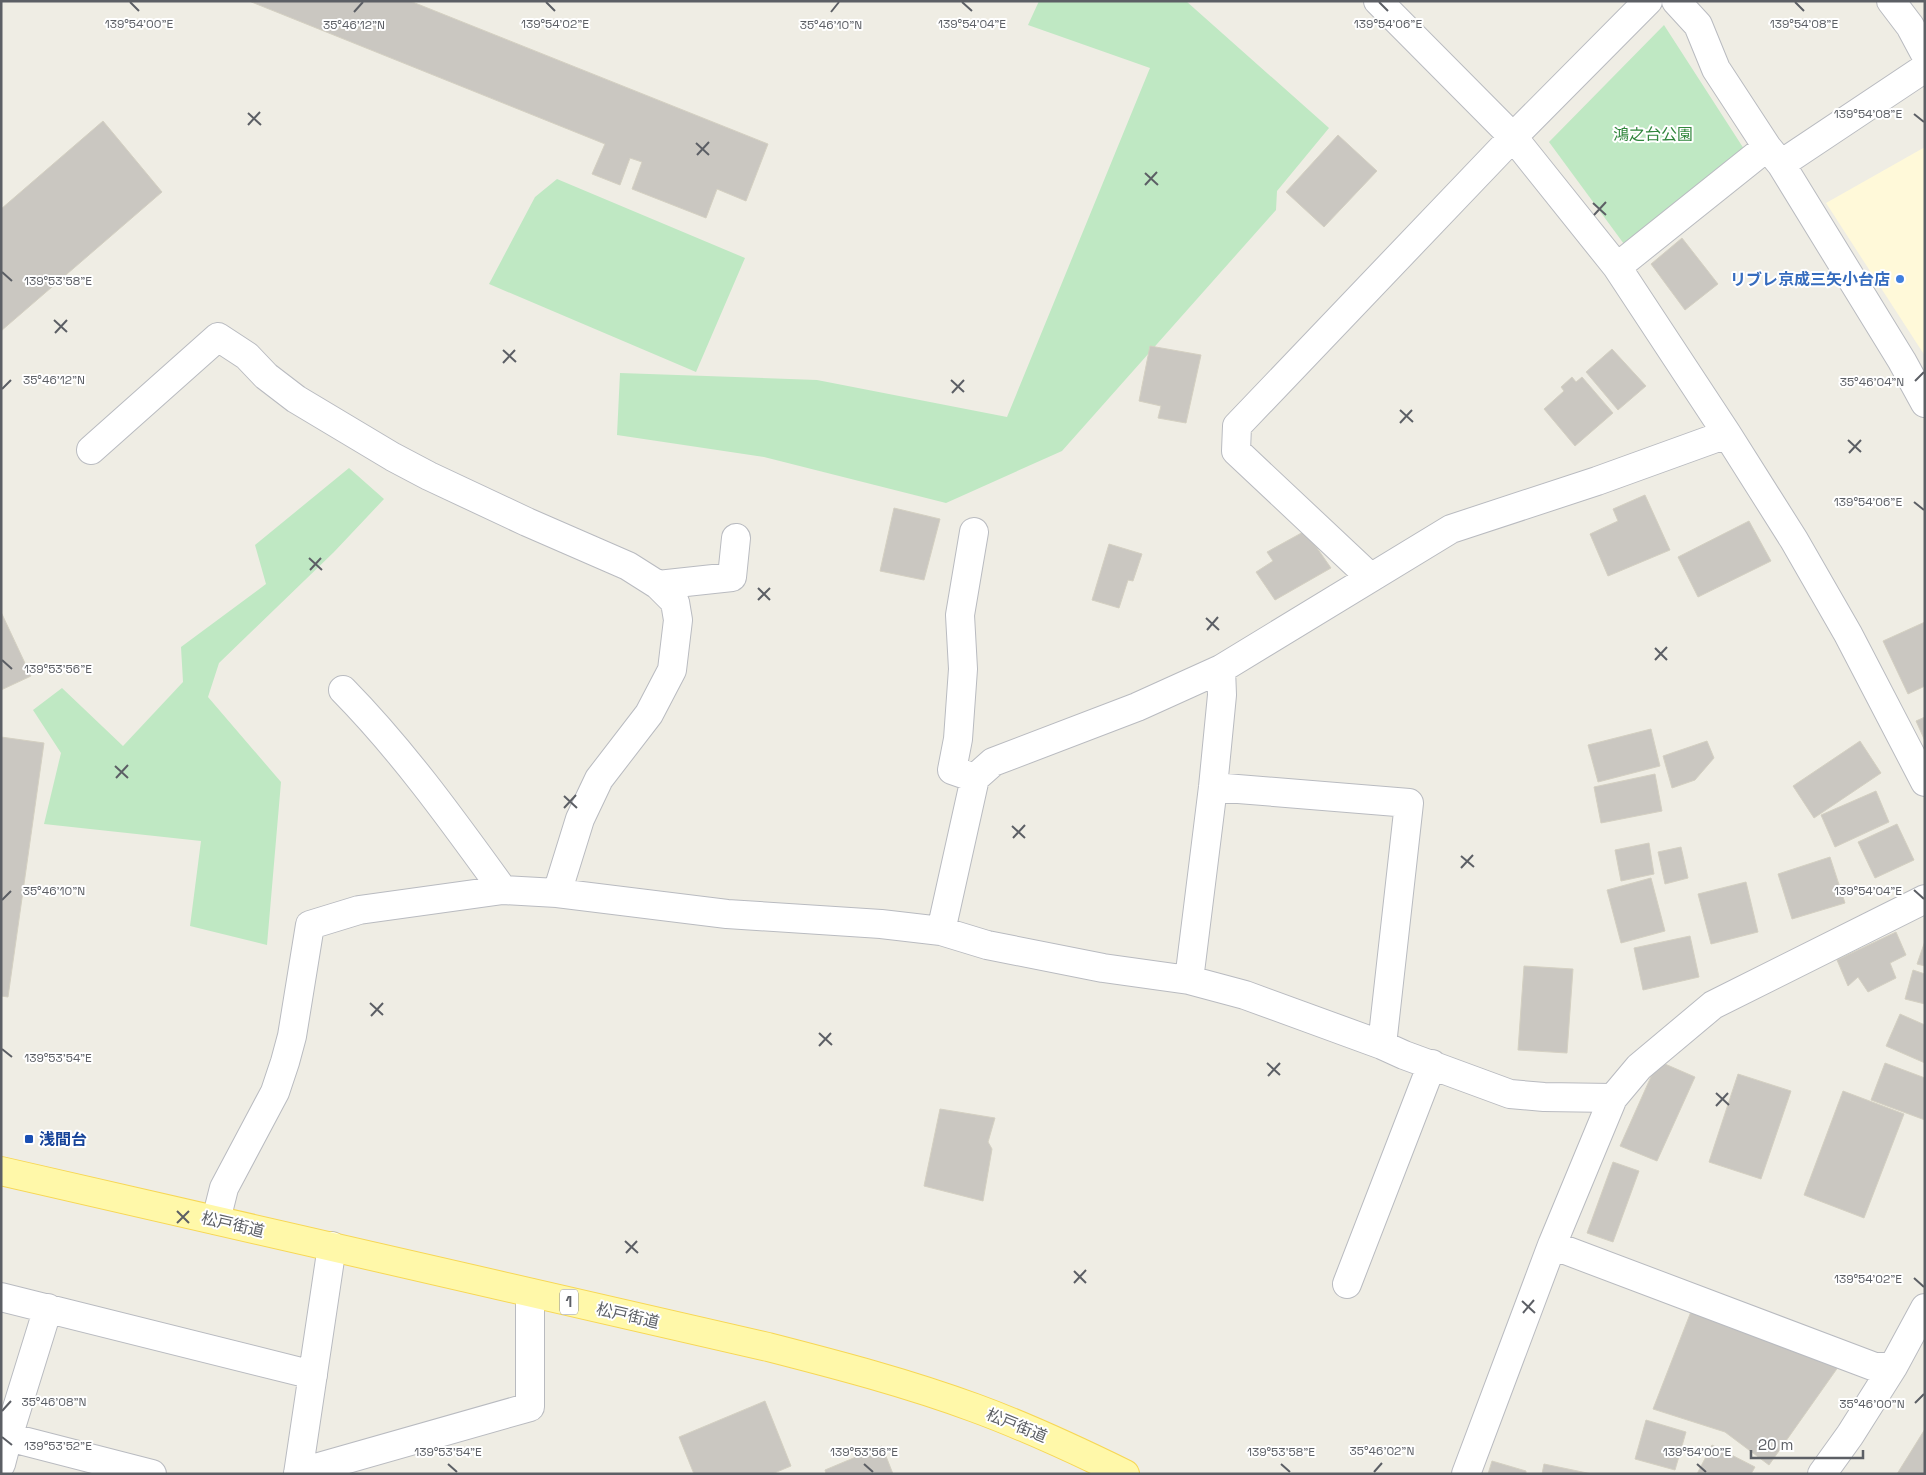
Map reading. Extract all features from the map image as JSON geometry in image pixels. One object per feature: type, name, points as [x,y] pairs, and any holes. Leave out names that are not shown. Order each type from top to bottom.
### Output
[{"type":"main road","name":"松戸街道","points":[[1,1171],[768,1347],[872,1374],[975,1408],[1059,1442],[1124,1474]]},
{"type":"street","points":[[1378,1],[1514,137],[1617,267],[1728,434],[1804,557],[1848,634],[1925,782]]},
{"type":"street","points":[[1370,577],[1236,451],[1237,426],[1514,137],[1648,1]]},
{"type":"street","points":[[1676,1],[1698,25],[1716,69],[1774,155],[1902,361],[1925,403]]},
{"type":"street","points":[[1891,1],[1910,26],[1925,54]]},
{"type":"street","points":[[1617,267],[1774,155],[1925,68]]},
{"type":"street","points":[[91,450],[218,337],[247,356],[266,376],[296,399],[393,457],[527,522],[628,566],[658,585],[675,602],[678,620],[672,670],[649,714],[598,779],[580,820],[557,893]]},
{"type":"street","points":[[941,931],[975,778],[993,762],[1136,706],[1221,669],[1451,529],[1598,481],[1728,434]]},
{"type":"street","points":[[974,532],[960,614],[963,669],[958,739],[952,770],[975,778]]},
{"type":"street","points":[[658,585],[732,577],[736,538]]},
{"type":"street","points":[[1189,980],[1213,788],[1222,695],[1221,669]]},
{"type":"street","points":[[343,690],[371,718],[444,808],[503,890]]},
{"type":"street","points":[[1213,788],[1409,803],[1382,1045]]},
{"type":"street","points":[[216,1220],[224,1188],[275,1092],[283,1070],[292,1036],[310,925],[360,910],[503,890],[557,893],[727,914],[881,924],[941,931],[987,945],[1103,968],[1189,980],[1245,995],[1510,1094],[1544,1097],[1613,1098]]},
{"type":"street","points":[[1466,1474],[1552,1245],[1613,1098],[1639,1067],[1713,1005],[1925,899]]},
{"type":"street","points":[[1347,1284],[1432,1064]]},
{"type":"street","points":[[1552,1245],[1875,1367],[1893,1367]]},
{"type":"street","points":[[332,1246],[298,1473],[530,1407],[530,1293]]},
{"type":"street","points":[[1,1297],[313,1375]]},
{"type":"street","points":[[1,1464],[48,1308]]},
{"type":"street","points":[[1822,1474],[1850,1435],[1893,1367],[1925,1308]]},
{"type":"street","points":[[8,1437],[152,1474]]},
{"type":"shaded area","name":"リブレ京成三矢小台店","points":[[1925,147],[1925,356],[1826,203]]},
{"type":"green space","points":[[1039,1],[1186,1],[1329,128],[1277,191],[1276,210],[1062,451],[946,503],[764,457],[617,435],[620,373],[817,380],[1007,417],[1150,68],[1028,25]]},
{"type":"green space","name":"鴻之台公園","points":[[1664,25],[1744,149],[1624,244],[1549,142]]},
{"type":"green space","points":[[557,179],[745,258],[696,372],[489,284],[535,197]]},
{"type":"green space","points":[[349,468],[384,499],[334,552],[219,663],[208,697],[281,782],[267,945],[190,926],[201,841],[44,824],[61,753],[33,710],[62,688],[123,746],[183,682],[181,647],[266,584],[255,545]]},
{"type":"building","points":[[249,1],[410,1],[768,144],[746,201],[717,189],[706,218],[632,189],[642,162],[630,158],[620,185],[592,174],[605,144]]},
{"type":"building","points":[[103,121],[162,192],[1,331],[1,209]]},
{"type":"building","points":[[1338,135],[1377,171],[1324,227],[1286,192]]},
{"type":"building","points":[[1682,238],[1718,284],[1685,310],[1651,264]]},
{"type":"building","points":[[1150,346],[1201,355],[1186,423],[1158,418],[1161,406],[1139,401]]},
{"type":"building","points":[[1612,349],[1646,386],[1618,410],[1586,372]]},
{"type":"building","points":[[1572,377],[1576,382],[1582,377],[1613,413],[1575,446],[1544,409],[1564,391],[1561,387]]},
{"type":"building","points":[[1645,495],[1670,550],[1608,576],[1590,534],[1618,521],[1613,509]]},
{"type":"building","points":[[894,508],[940,519],[924,580],[880,571]]},
{"type":"building","points":[[1749,521],[1771,561],[1698,597],[1678,557]]},
{"type":"building","points":[[1305,531],[1331,568],[1275,600],[1256,572],[1273,561],[1267,552]]},
{"type":"building","points":[[1109,544],[1142,554],[1133,581],[1128,580],[1119,608],[1092,600]]},
{"type":"building","points":[[1,612],[31,676],[1,690]]},
{"type":"building","points":[[1925,622],[1925,686],[1908,694],[1883,641]]},
{"type":"building","points":[[1925,717],[1925,741],[1916,721]]},
{"type":"building","points":[[1651,729],[1660,766],[1598,782],[1588,745]]},
{"type":"building","points":[[1,737],[44,743],[8,997],[1,996]]},
{"type":"building","points":[[1707,741],[1714,758],[1695,780],[1672,788],[1663,756]]},
{"type":"building","points":[[1860,741],[1881,773],[1814,818],[1793,786]]},
{"type":"building","points":[[1655,774],[1662,811],[1601,823],[1594,787]]},
{"type":"building","points":[[1876,791],[1889,822],[1835,847],[1821,815]]},
{"type":"building","points":[[1897,824],[1914,860],[1875,878],[1858,842]]},
{"type":"building","points":[[1649,843],[1654,874],[1621,881],[1615,850]]},
{"type":"building","points":[[1681,847],[1688,878],[1665,884],[1658,852]]},
{"type":"building","points":[[1830,857],[1845,903],[1792,919],[1778,874]]},
{"type":"building","points":[[1651,878],[1665,931],[1621,943],[1607,890]]},
{"type":"building","points":[[1746,882],[1758,932],[1711,944],[1698,894]]},
{"type":"building","points":[[1896,932],[1906,955],[1890,963],[1896,978],[1868,992],[1858,977],[1848,986],[1837,960]]},
{"type":"building","points":[[1690,936],[1699,977],[1643,990],[1634,948]]},
{"type":"building","points":[[1925,941],[1925,966],[1917,964]]},
{"type":"building","points":[[1524,966],[1573,969],[1567,1053],[1518,1050]]},
{"type":"building","points":[[1913,970],[1925,974],[1925,1004],[1905,999]]},
{"type":"building","points":[[1900,1014],[1925,1025],[1925,1063],[1886,1046]]},
{"type":"building","points":[[1658,1061],[1695,1077],[1657,1161],[1620,1146]]},
{"type":"building","points":[[1885,1063],[1925,1078],[1925,1120],[1871,1100]]},
{"type":"building","points":[[1738,1074],[1791,1091],[1761,1179],[1709,1162]]},
{"type":"building","points":[[1843,1091],[1904,1114],[1864,1218],[1804,1195]]},
{"type":"building","points":[[940,1109],[995,1118],[988,1142],[992,1149],[983,1201],[924,1186]]},
{"type":"building","points":[[1613,1162],[1639,1171],[1613,1242],[1587,1233]]},
{"type":"building","points":[[1692,1309],[1728,1327],[1841,1363],[1769,1465],[1725,1432],[1653,1409]]},
{"type":"building","points":[[765,1401],[791,1466],[772,1474],[694,1474],[679,1437]]},
{"type":"building","points":[[1646,1420],[1686,1432],[1675,1470],[1635,1459]]},
{"type":"building","points":[[1925,1429],[1925,1474],[1897,1474]]},
{"type":"building","points":[[1712,1445],[1755,1467],[1751,1474],[1697,1474]]},
{"type":"building","points":[[882,1446],[893,1474],[826,1474],[825,1470]]},
{"type":"building","points":[[1492,1461],[1526,1471],[1526,1474],[1488,1474]]},
{"type":"building","points":[[1544,1464],[1592,1474],[1542,1474]]},
{"type":"place","name":"リブレ京成三矢小台店","points":[[1900,279]]},
{"type":"place","name":"浅間台","points":[[29,1139]]}]
